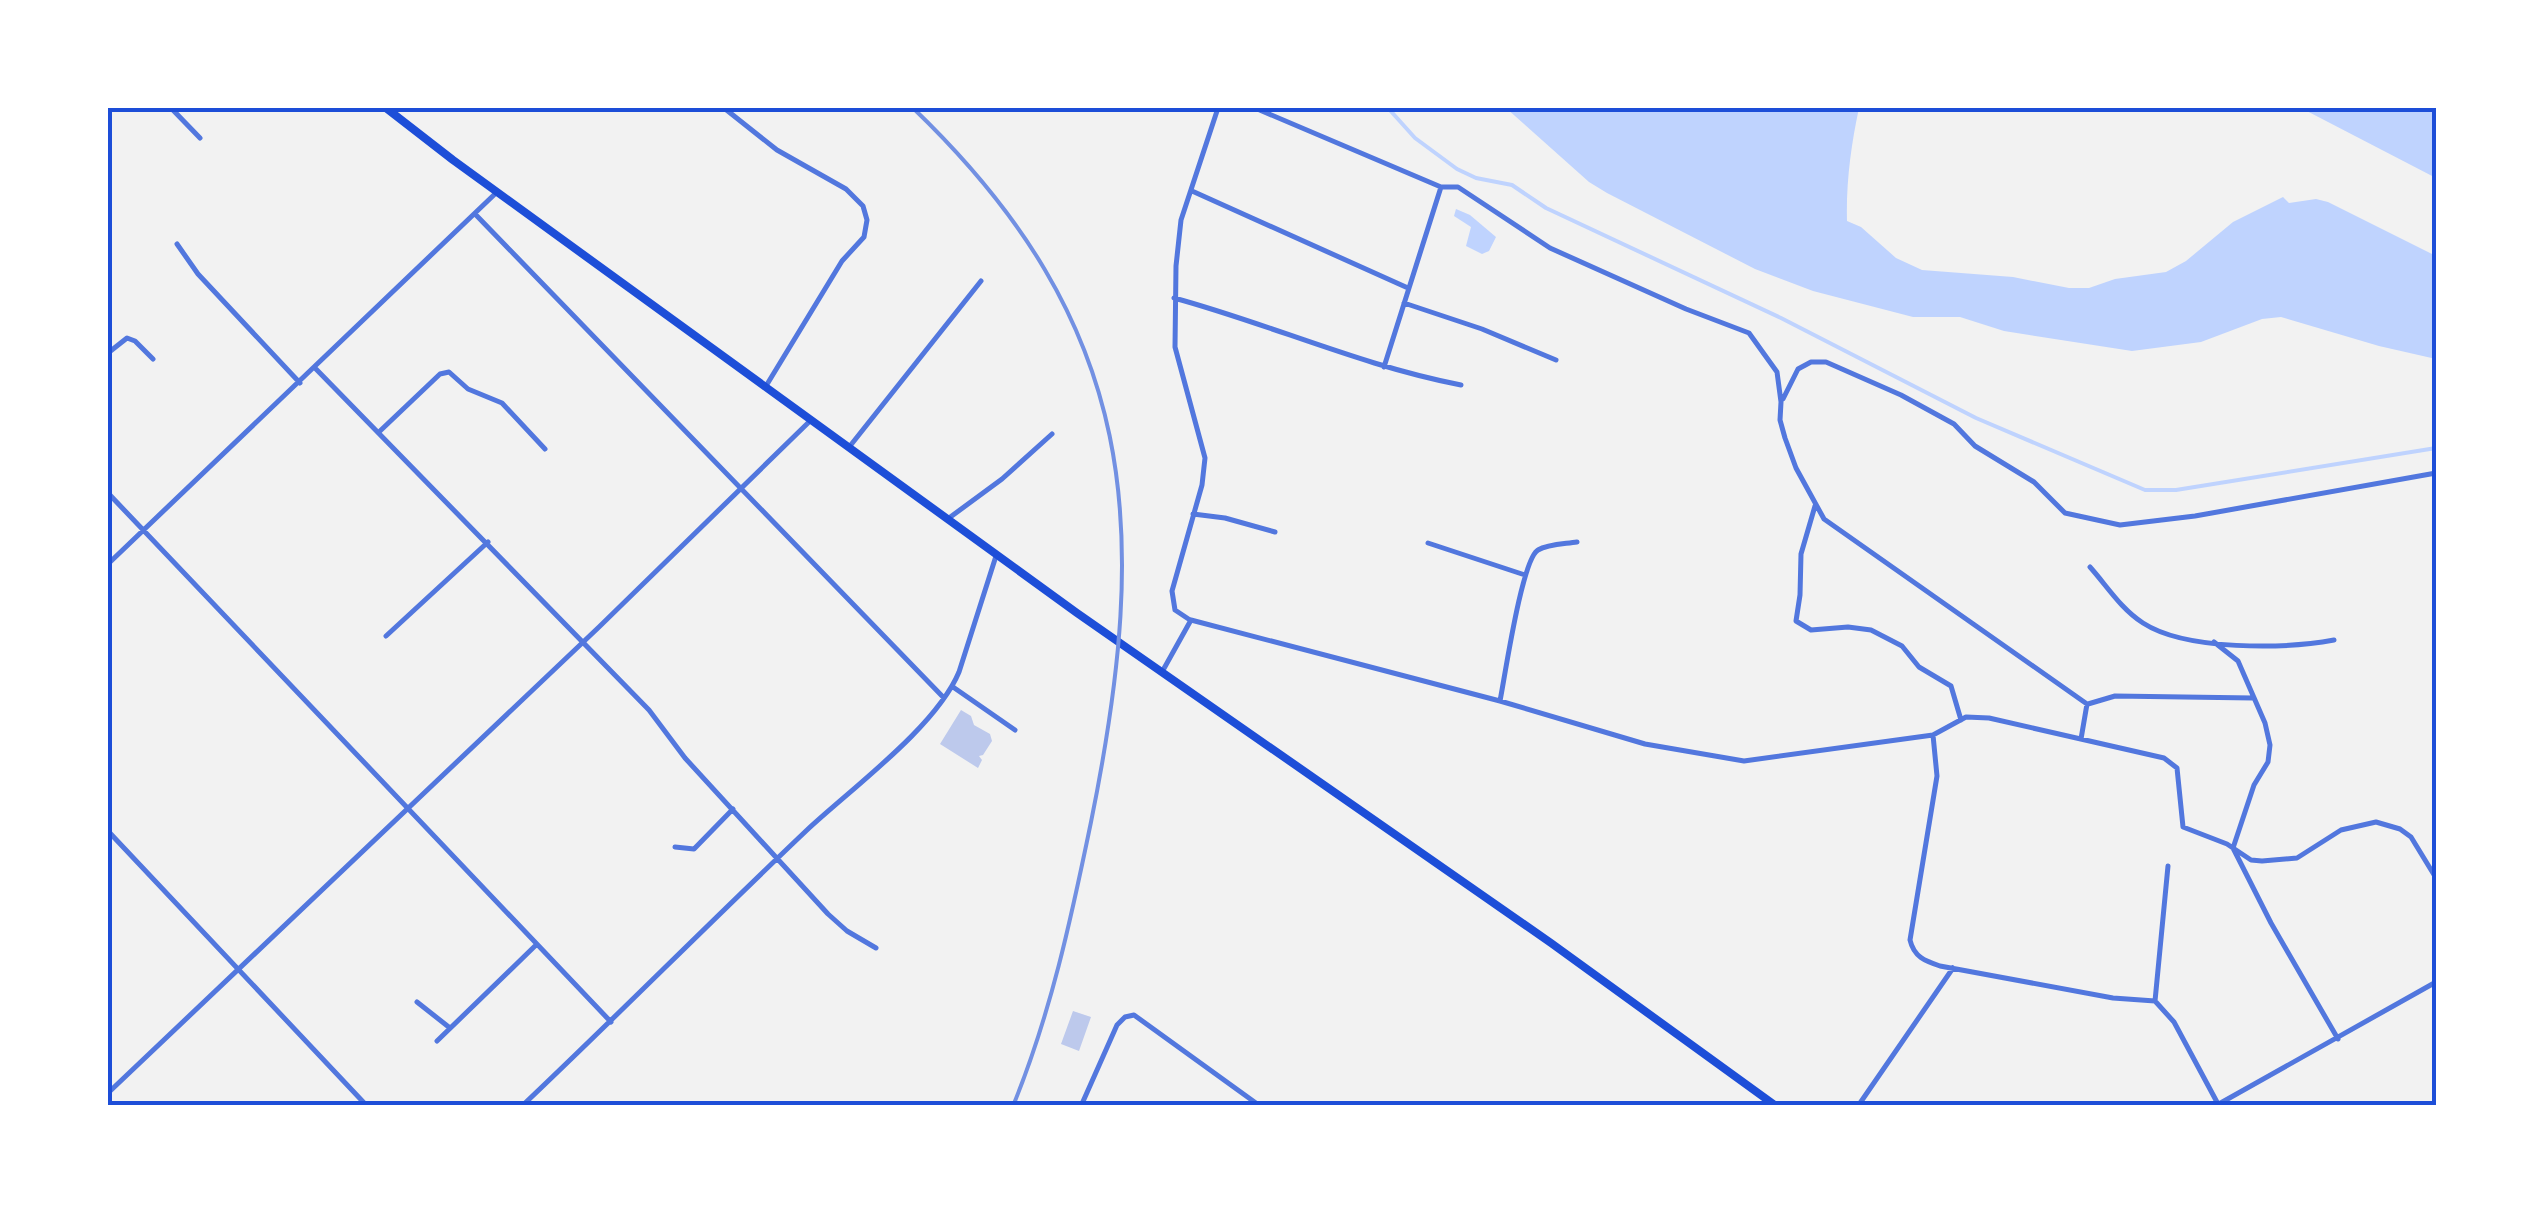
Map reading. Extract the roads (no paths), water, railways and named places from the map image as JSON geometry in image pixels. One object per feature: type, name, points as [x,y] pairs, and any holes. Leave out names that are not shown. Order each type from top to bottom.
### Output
[{"type":"main road","points":[[386,108],[1077,613],[1551,943],[1776,1106]]},
{"type":"street","points":[[170,108],[200,138]]},
{"type":"street","points":[[724,108],[777,150],[846,190],[863,206],[867,220],[864,238],[842,261],[766,386]]},
{"type":"street","points":[[1218,108],[1181,220],[1174,298],[1176,346],[1205,458],[1202,486],[1172,598],[1175,610],[1190,620],[1500,701],[1645,744],[1744,761],[1933,735],[1960,720],[1988,718],[2154,754],[2172,762],[2179,778],[2186,831],[2233,848],[2251,860],[2291,859],[2341,830],[2376,822],[2400,829],[2410,837],[2436,878]]},
{"type":"street","points":[[1255,108],[1441,187],[1458,188],[1550,248],[1750,333],[1777,372],[1782,402],[1780,420],[1796,468],[1824,519],[2087,704]]},
{"type":"street","points":[[1384,367],[1441,187]]},
{"type":"street","points":[[1192,190],[1408,288]]},
{"type":"street","points":[[108,564],[498,192]]},
{"type":"street","points":[[476,214],[944,698]]},
{"type":"street","points":[[178,244],[198,274],[300,383]]},
{"type":"street","points":[[850,446],[980,281]]},
{"type":"street","points":[[1174,298],[1275,328],[1384,367],[1460,385]]},
{"type":"street","points":[[1404,303],[1482,329],[1556,360]]},
{"type":"street","points":[[108,352],[128,338],[153,359]]},
{"type":"street","points":[[1782,402],[1798,369],[1811,362],[1826,362],[1954,424],[1975,446],[2034,482],[2065,513],[2120,525],[2195,516],[2436,473]]},
{"type":"street","points":[[316,368],[649,710],[685,758],[838,924],[876,948]]},
{"type":"street","points":[[380,432],[440,374],[448,372],[468,390],[502,403],[545,449]]},
{"type":"street","points":[[108,1093],[584,642],[812,418]]},
{"type":"street","points":[[949,518],[1002,480],[1052,434]]},
{"type":"street","points":[[108,493],[611,1022]]},
{"type":"street","points":[[1815,504],[1801,554],[1796,622],[1818,630],[1864,628],[1902,646],[1919,666],[1952,686],[1960,720]]},
{"type":"street","points":[[1193,514],[1275,532]]},
{"type":"street","points":[[386,636],[488,542]]},
{"type":"street","points":[[1500,701],[1532,556],[1539,550],[1577,542]]},
{"type":"street","points":[[1428,543],[1526,575]]},
{"type":"street","points":[[522,1106],[778,857],[902,743],[944,698],[953,687],[968,650],[998,554]]},
{"type":"street","points":[[2090,567],[2128,611],[2145,625],[2165,632],[2214,642],[2273,647],[2334,640]]},
{"type":"street","points":[[1162,672],[1190,620]]},
{"type":"street","points":[[2214,642],[2238,662],[2265,723],[2270,752],[2254,785],[2233,848],[2338,1039]]},
{"type":"street","points":[[953,687],[1015,730]]},
{"type":"street","points":[[2087,704],[2116,696],[2253,698]]},
{"type":"street","points":[[2082,739],[2087,704]]},
{"type":"street","points":[[1933,735],[1936,776],[1910,940],[1915,954],[1954,968],[2113,998],[2155,1001],[2174,1022],[2217,1105],[2436,982]]},
{"type":"street","points":[[675,847],[694,850],[733,809]]},
{"type":"street","points":[[108,831],[367,1106]]},
{"type":"street","points":[[2155,1001],[2168,866]]},
{"type":"street","points":[[436,1041],[536,944]]},
{"type":"street","points":[[1858,1106],[1954,968]]},
{"type":"street","points":[[417,1002],[450,1028]]},
{"type":"street","points":[[1081,1106],[1117,1025],[1130,1016],[1140,1018],[1260,1106]]},
{"type":"water","points":[[1506,108],[1859,108],[1850,164],[1847,221],[1861,227],[1896,258],[1922,270],[2013,277],[2069,288],[2089,288],[2115,279],[2166,272],[2186,261],[2233,222],[2283,197],[2289,203],[2316,199],[2328,202],[2436,256],[2436,359],[2281,317],[2262,319],[2201,342],[2132,351],[2004,331],[1960,317],[1913,317],[1813,291],[1755,269],[1607,193],[1589,182]]},
{"type":"water","points":[[2301,108],[2436,108],[2436,178]]},
{"type":"water","points":[[1456,209],[1470,215],[1496,237],[1489,251],[1482,254],[1466,246],[1471,227],[1454,216]]},
{"type":"waterway","points":[[1388,108],[1415,138],[1457,169],[1476,178],[1512,185],[1546,208],[1781,318],[1976,418],[2145,490],[2176,490],[2436,448]]},
{"type":"railway","points":[[913,108],[988,189],[1045,270],[1085,352],[1110,436],[1121,523],[1120,616],[1110,715],[1091,822],[1049,1001],[1013,1106]]}]
